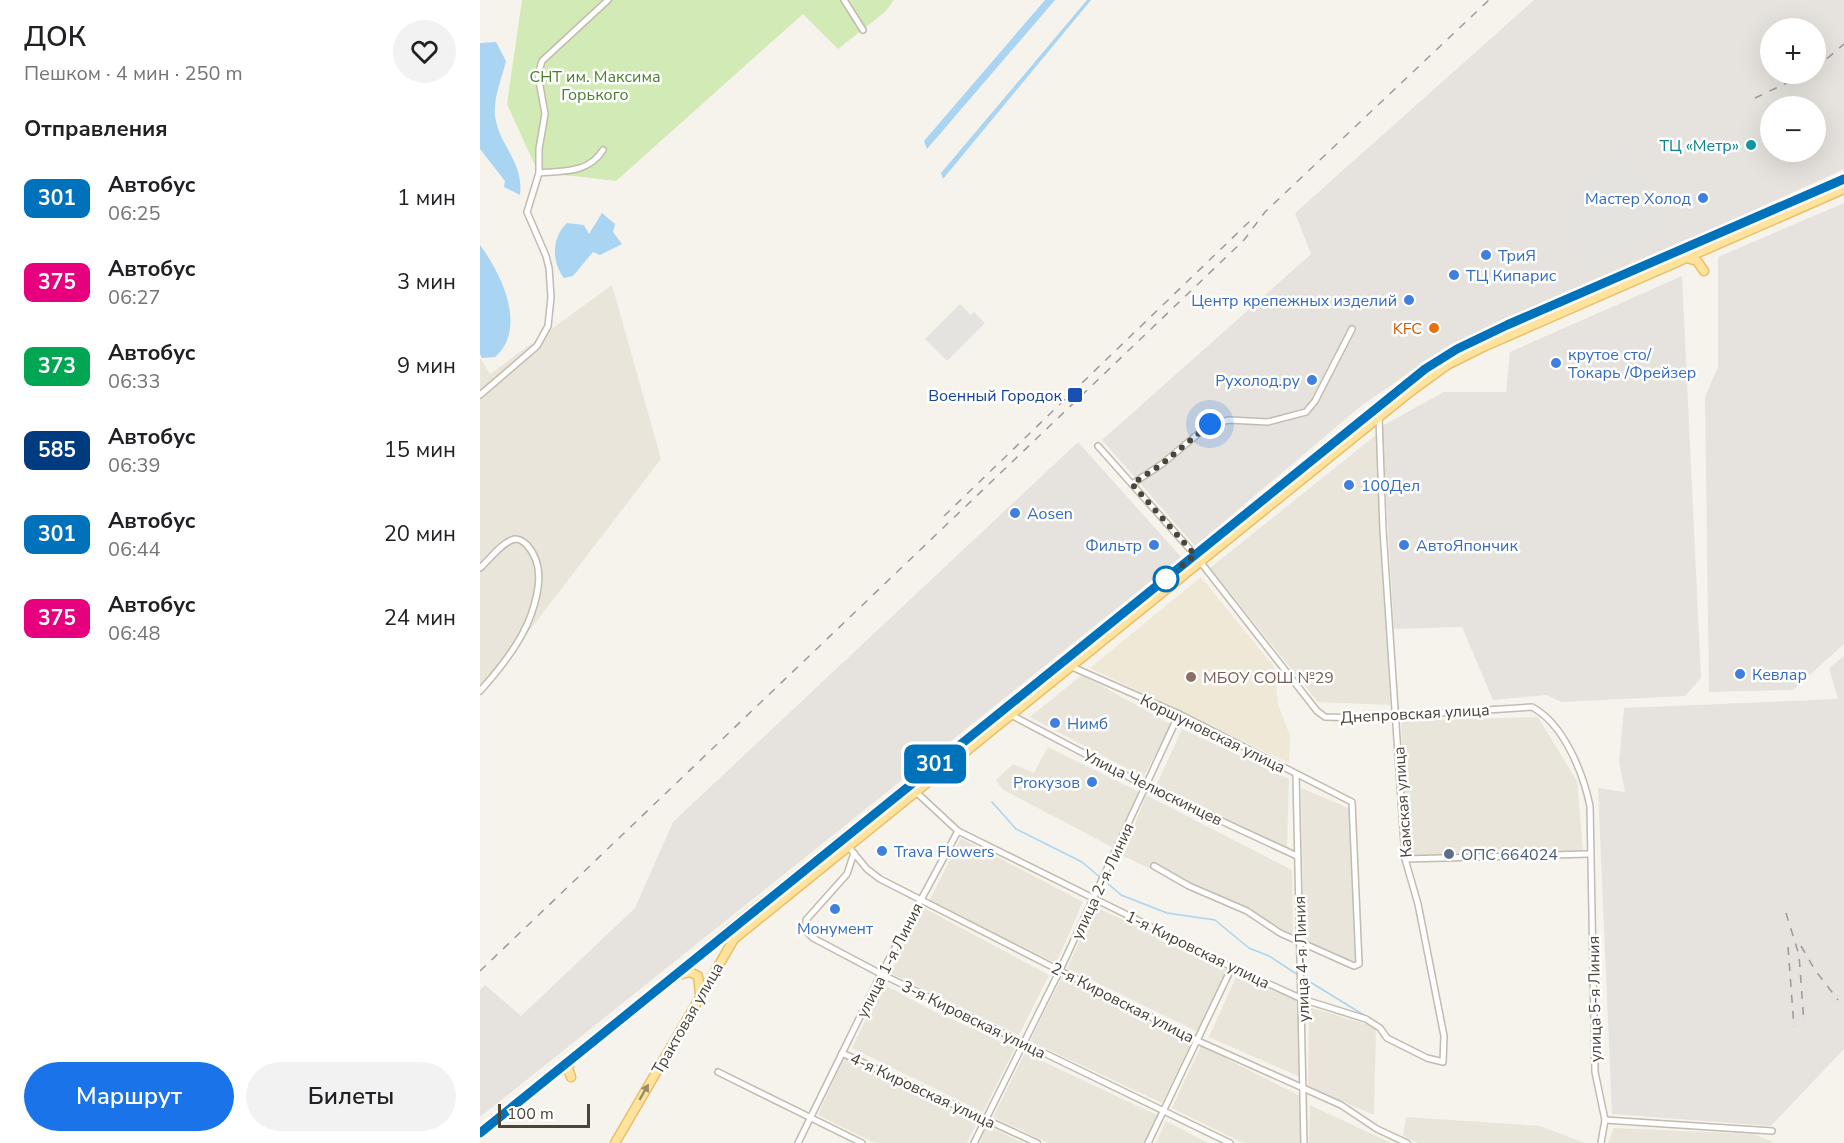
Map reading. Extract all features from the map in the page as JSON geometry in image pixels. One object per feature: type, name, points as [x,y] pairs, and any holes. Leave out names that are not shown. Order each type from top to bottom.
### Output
[{"type":"main road","name":"Трактовая улица","points":[[615,1143],[734,939],[851,850],[916,792],[1072,666],[1326,447],[1442,357],[1507,325],[1844,179]]},
{"type":"main road","name":"Трактовая улица","points":[[480,1133],[678,975],[735,925],[1431,376],[1455,362],[1844,189]]},
{"type":"main road","points":[[1687,257],[1697,261],[1704,271]]},
{"type":"main road","points":[[678,975],[690,972],[698,976],[700,995]]},
{"type":"main road","points":[[571,1077],[568,1069],[572,1060]]},
{"type":"street","points":[[480,395],[537,346],[548,326],[551,297],[549,268],[527,212],[539,173],[538,149],[545,114],[538,75],[542,61],[608,0]]},
{"type":"street","points":[[844,0],[863,30]]},
{"type":"street","points":[[539,173],[586,167],[597,159],[603,150]]},
{"type":"street","points":[[1132,484],[1162,464],[1210,424],[1224,421],[1268,422],[1306,412],[1315,401],[1352,329]]},
{"type":"street","name":"Камская улица","points":[[1302,999],[1366,1019],[1380,1028],[1387,1038],[1427,1058],[1443,1062],[1444,1036],[1418,904],[1405,859],[1379,418]]},
{"type":"street","name":"Днепровская улица","points":[[1098,446],[1198,559],[1317,711],[1325,717],[1532,707]]},
{"type":"street","points":[[480,568],[507,543],[516,539],[523,541],[534,554],[539,576],[538,593],[523,633],[480,691]]},
{"type":"street","name":"Коршуновская улица","points":[[1072,666],[1179,714],[1352,802],[1359,964],[1354,966],[1301,940]]},
{"type":"street","name":"улица 5-я Линия","points":[[1532,707],[1539,711],[1563,739],[1583,776],[1590,806],[1589,854],[1593,896],[1595,1072],[1605,1120],[1601,1143]]},
{"type":"street","name":"улица 2-я Линия","points":[[974,1143],[1060,970],[1179,714]]},
{"type":"street","name":"Улица Челюскинцев","points":[[1011,716],[1146,786],[1297,856]]},
{"type":"street","name":"улица 4-я Линия","points":[[1296,775],[1304,1143]]},
{"type":"street","points":[[916,792],[958,831]]},
{"type":"street","name":"1-я Кировская улица","points":[[958,831],[1232,967],[1302,999]]},
{"type":"street","name":"улица 1-я Линия","points":[[798,1143],[881,974],[958,831]]},
{"type":"street","name":"2-я Кировская улица","points":[[851,850],[880,879],[920,901],[1198,1041],[1341,1105],[1377,1129],[1407,1143]]},
{"type":"street","name":"3-я Кировская улица","points":[[851,850],[847,874],[806,920],[806,930],[813,938],[881,974],[1230,1143]]},
{"type":"street","points":[[1405,859],[1589,854]]},
{"type":"street","points":[[1154,866],[1189,886],[1247,911],[1280,933],[1301,940]]},
{"type":"street","points":[[1148,1143],[1232,967]]},
{"type":"street","name":"4-я Кировская улица","points":[[842,1053],[1037,1143]]},
{"type":"street","points":[[718,1072],[862,1143]]},
{"type":"street","points":[[1605,1120],[1772,1131]]},
{"type":"shaded area","points":[[1534,0],[1844,0],[1844,169],[1430,358],[1361,406],[1195,546],[1102,440],[1311,254],[1295,213]]},
{"type":"shaded area","points":[[1623,152],[1634,179],[1642,176],[1665,230],[1587,265],[1566,214],[1606,169],[1600,161],[1606,155],[1610,159]]},
{"type":"shaded area","points":[[1844,203],[1844,644],[1793,690],[1709,692],[1705,397],[1718,367],[1718,257]]},
{"type":"shaded area","points":[[1682,276],[1701,678],[1685,696],[1562,702],[1546,695],[1493,700],[1462,627],[1394,629],[1382,426],[1444,392],[1506,392],[1510,352]]},
{"type":"shaded area","points":[[612,285],[661,459],[480,695],[480,358],[490,374]]},
{"type":"shaded area","points":[[960,304],[971,315],[974,312],[985,323],[947,361],[925,339]]},
{"type":"shaded area","points":[[1376,435],[1390,705],[1318,702],[1210,568]]},
{"type":"shaded area","points":[[1078,442],[1181,557],[480,1117],[480,990],[485,985],[521,1016],[635,908],[673,822]]},
{"type":"shaded area","name":"МБОУ СОШ №29","points":[[1201,577],[1274,667],[1278,704],[1290,736],[1289,763],[1090,668]]},
{"type":"shaded area","points":[[1844,656],[1844,1049],[1771,1126],[1612,1114],[1598,788],[1625,792],[1619,762],[1624,708],[1838,699],[1829,668]]},
{"type":"shaded area","points":[[1082,675],[1172,725],[1143,777],[1030,717]]},
{"type":"shaded area","points":[[1538,717],[1577,781],[1583,851],[1406,858],[1401,721]]},
{"type":"shaded area","points":[[1182,729],[1289,779],[1287,847],[1156,786]]},
{"type":"shaded area","points":[[1048,747],[1139,792],[1112,847],[1002,789],[996,780],[1013,764],[1034,773]]},
{"type":"shaded area","points":[[1301,788],[1351,809],[1359,967],[1304,943]]},
{"type":"shaded area","points":[[1146,795],[1292,870],[1293,936],[1123,856]]},
{"type":"shaded area","points":[[961,838],[1083,902],[1056,963],[929,901]]},
{"type":"shaded area","points":[[922,907],[1049,975],[1019,1035],[890,973]]},
{"type":"shaded area","points":[[1096,907],[1227,970],[1198,1032],[1067,968]]},
{"type":"shaded area","points":[[1062,977],[1191,1044],[1162,1103],[1030,1041]]},
{"type":"shaded area","points":[[1236,977],[1300,1001],[1300,1077],[1209,1037]]},
{"type":"shaded area","points":[[883,984],[929,1009],[1015,1048],[983,1112],[852,1048]]},
{"type":"shaded area","points":[[1309,1007],[1376,1027],[1374,1115],[1308,1086]]},
{"type":"shaded area","points":[[1201,1046],[1300,1096],[1300,1143],[1243,1143],[1172,1108]]},
{"type":"shaded area","points":[[1025,1053],[1159,1116],[1146,1143],[1048,1143],[993,1117]]},
{"type":"shaded area","points":[[844,1057],[977,1122],[967,1143],[875,1143],[818,1115]]},
{"type":"shaded area","points":[[1310,1105],[1391,1143],[1309,1143]]},
{"type":"shaded area","points":[[1406,1117],[1540,1126],[1585,1143],[1418,1143],[1403,1136]]},
{"type":"shaded area","points":[[1166,1121],[1208,1143],[1156,1143]]},
{"type":"shaded area","points":[[987,1125],[1023,1143],[979,1143]]},
{"type":"shaded area","points":[[1614,1128],[1754,1134],[1775,1143],[1608,1143]]},
{"type":"green space","name":"СНТ им. Максима Горького","points":[[522,0],[894,0],[885,12],[838,49],[803,14],[616,181],[538,172],[507,104]]},
{"type":"water","points":[[1045,0],[1055,0],[927,149],[924,141]]},
{"type":"water","points":[[1087,0],[1091,0],[943,179],[941,173]]},
{"type":"water","points":[[496,42],[506,61],[497,95],[495,116],[497,127],[515,163],[520,183],[520,195],[504,187],[505,181],[480,149],[480,43]]},
{"type":"water","points":[[602,213],[615,224],[613,232],[622,244],[600,255],[593,252],[573,276],[564,278],[555,257],[558,235],[567,223],[584,225],[589,234]]},
{"type":"water","points":[[480,245],[503,285],[510,316],[510,331],[505,345],[495,357],[482,358],[480,354]]},
{"type":"waterway","points":[[992,802],[1016,829],[1082,862],[1101,878]]},
{"type":"waterway","points":[[1105,881],[1121,895],[1167,913],[1215,920],[1249,948],[1269,956],[1298,975]]},
{"type":"waterway","points":[[1302,977],[1367,1017]]},
{"type":"railway","points":[[480,971],[1244,240],[1265,212],[1489,0]]},
{"type":"railway","points":[[1826,60],[1844,44]]},
{"type":"railway","points":[[1755,98],[1785,84]]},
{"type":"railway","points":[[944,516],[1251,220]]},
{"type":"railway","points":[[1786,913],[1799,955],[1804,1023]]},
{"type":"railway","points":[[1801,946],[1815,970],[1838,1000]]},
{"type":"railway","points":[[1788,947],[1794,1027]]},
{"type":"bus line","name":"301","points":[[480,1133],[678,975],[726,932],[1308,462],[1442,357],[1507,325],[1844,179]]},
{"type":"place","name":"ТЦ «Метр»","points":[[1751,145]]},
{"type":"place","name":"Мастер Холод","points":[[1703,198]]},
{"type":"place","name":"ТриЯ","points":[[1486,255]]},
{"type":"place","name":"ТЦ Кипарис","points":[[1454,275]]},
{"type":"place","name":"Центр крепежных изделий","points":[[1409,300]]},
{"type":"place","name":"KFC","points":[[1434,328]]},
{"type":"place","name":"крутое сто/ Токарь /Фрейзер","points":[[1556,363]]},
{"type":"place","name":"Рухолод.ру","points":[[1312,380]]},
{"type":"place","name":"Военный Городок","points":[[1075,395]]},
{"type":"place","name":"100Дел","points":[[1349,485]]},
{"type":"place","name":"Aosen","points":[[1015,513]]},
{"type":"place","name":"Фильтр","points":[[1154,545]]},
{"type":"place","name":"АвтоЯпончик","points":[[1404,545]]},
{"type":"place","name":"Кевлар","points":[[1740,674]]},
{"type":"place","name":"МБОУ СОШ №29","points":[[1191,677]]},
{"type":"place","name":"Нимб","points":[[1055,723]]},
{"type":"place","name":"Proкузов","points":[[1092,782]]},
{"type":"place","name":"Trava Flowers","points":[[882,851]]},
{"type":"place","name":"ОПС 664024","points":[[1449,854]]},
{"type":"place","name":"Монумент","points":[[835,909]]},
{"type":"route","points":[[1166,579],[1195,555],[1132,484],[1162,464],[1210,424]]}]
